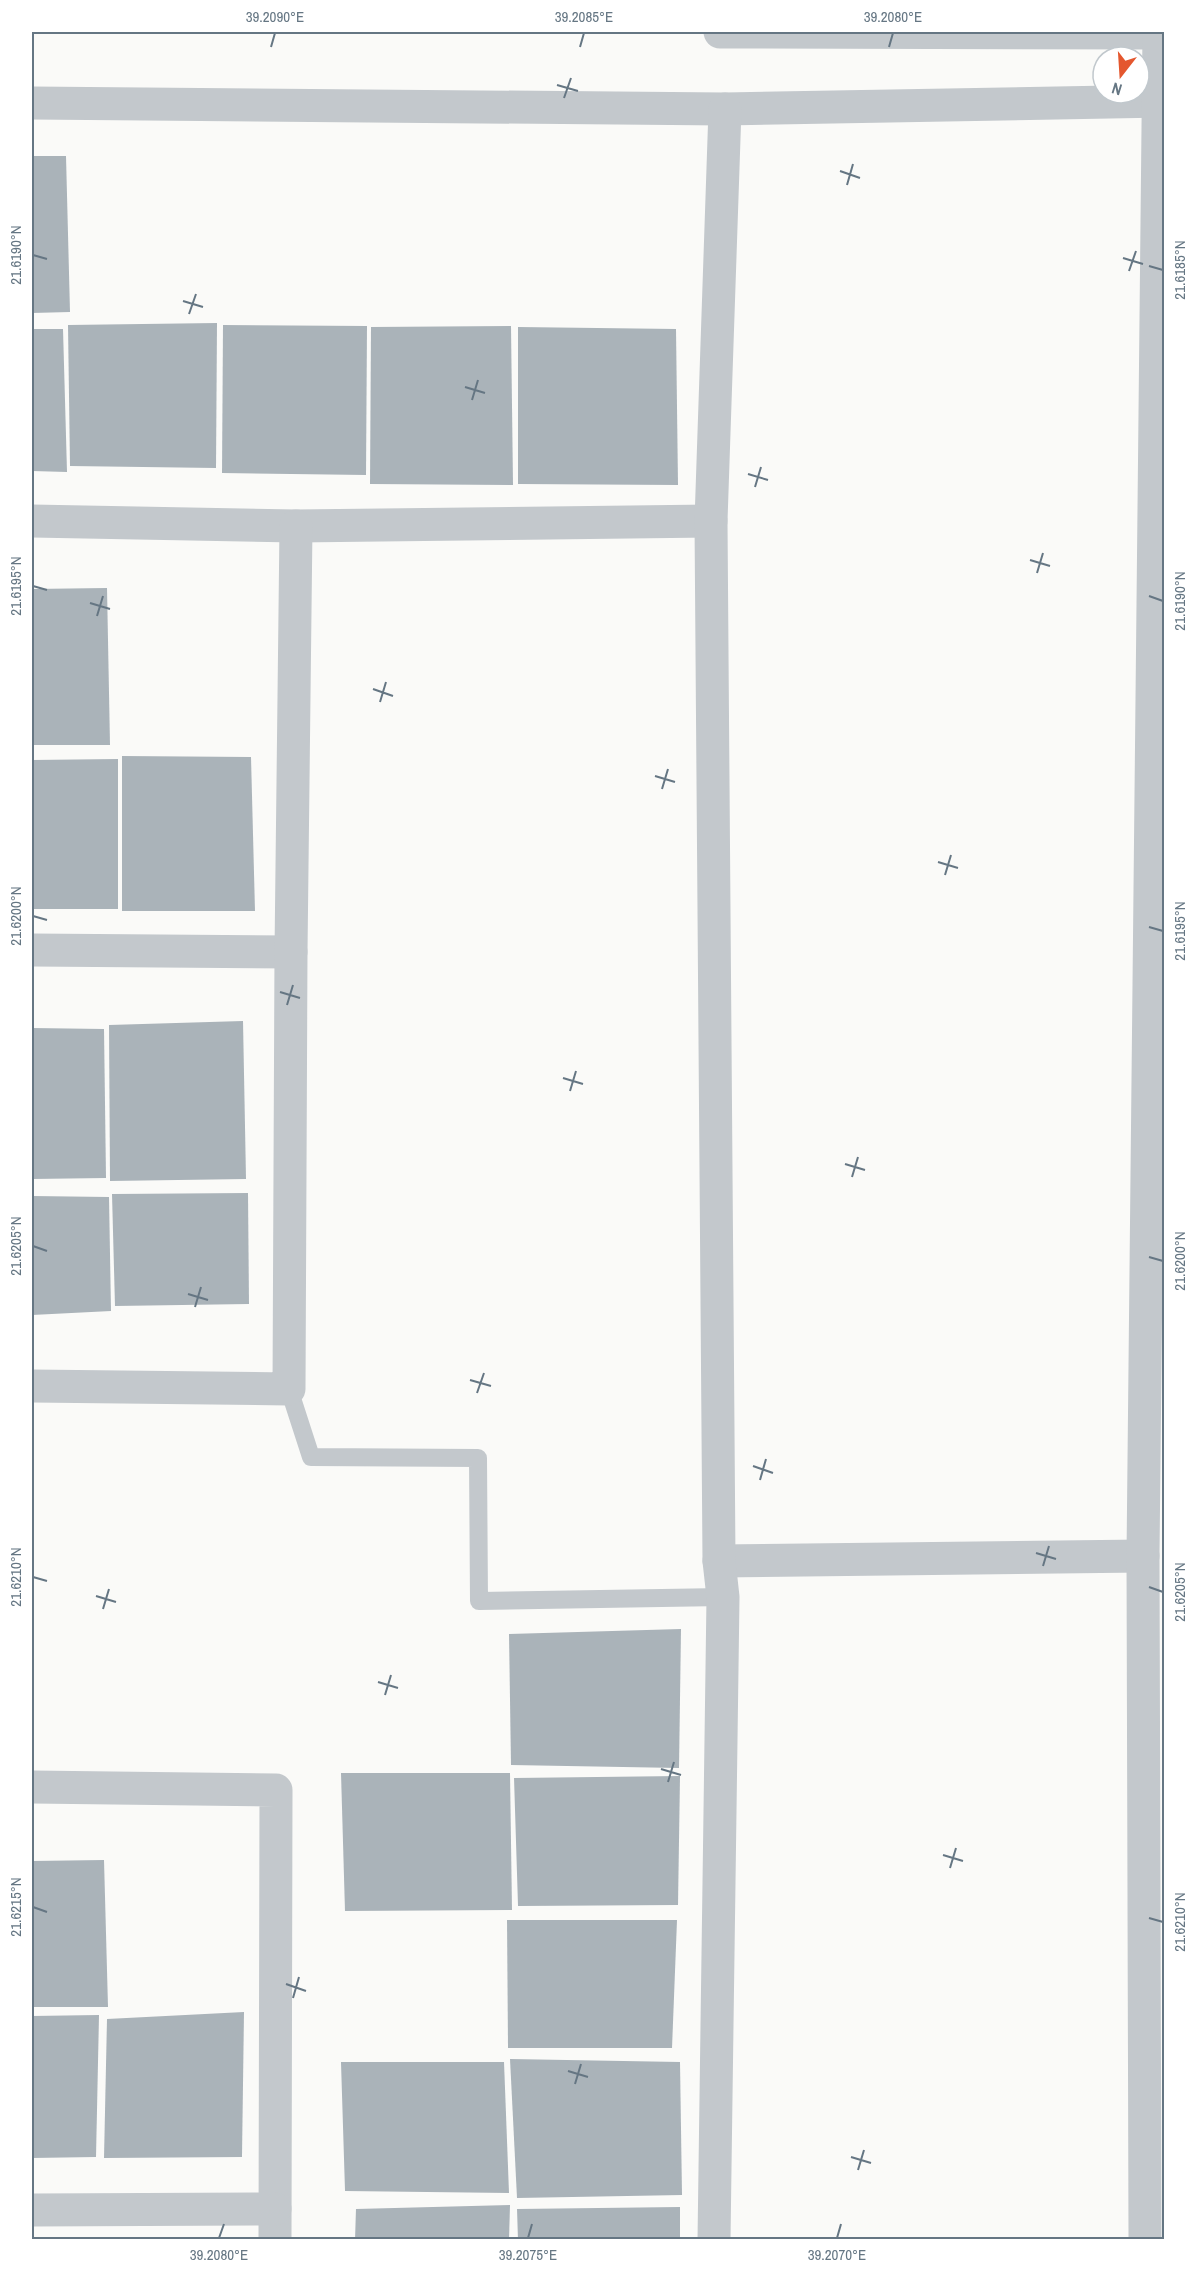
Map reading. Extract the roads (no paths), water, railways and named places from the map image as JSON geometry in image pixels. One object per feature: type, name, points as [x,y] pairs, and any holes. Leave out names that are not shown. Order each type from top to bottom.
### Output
[{"type":"street","points":[[720,32],[1161,33],[1162,101],[1143,1556],[1145,2240]]},
{"type":"street","points":[[32,103],[725,108],[1162,101]]},
{"type":"street","points":[[714,2240],[723,1597],[719,1560],[711,521],[725,108]]},
{"type":"street","points":[[32,521],[296,526],[711,521]]},
{"type":"street","points":[[32,1386],[290,1389],[291,952],[296,526]]},
{"type":"street","points":[[32,950],[291,952]]},
{"type":"street","points":[[719,1560],[1143,1556]]},
{"type":"street","points":[[32,1788],[276,1790],[275,2224],[32,2210]]},
{"type":"lane","points":[[290,1389],[311,1457],[478,1458],[479,1601],[723,1597]]}]
